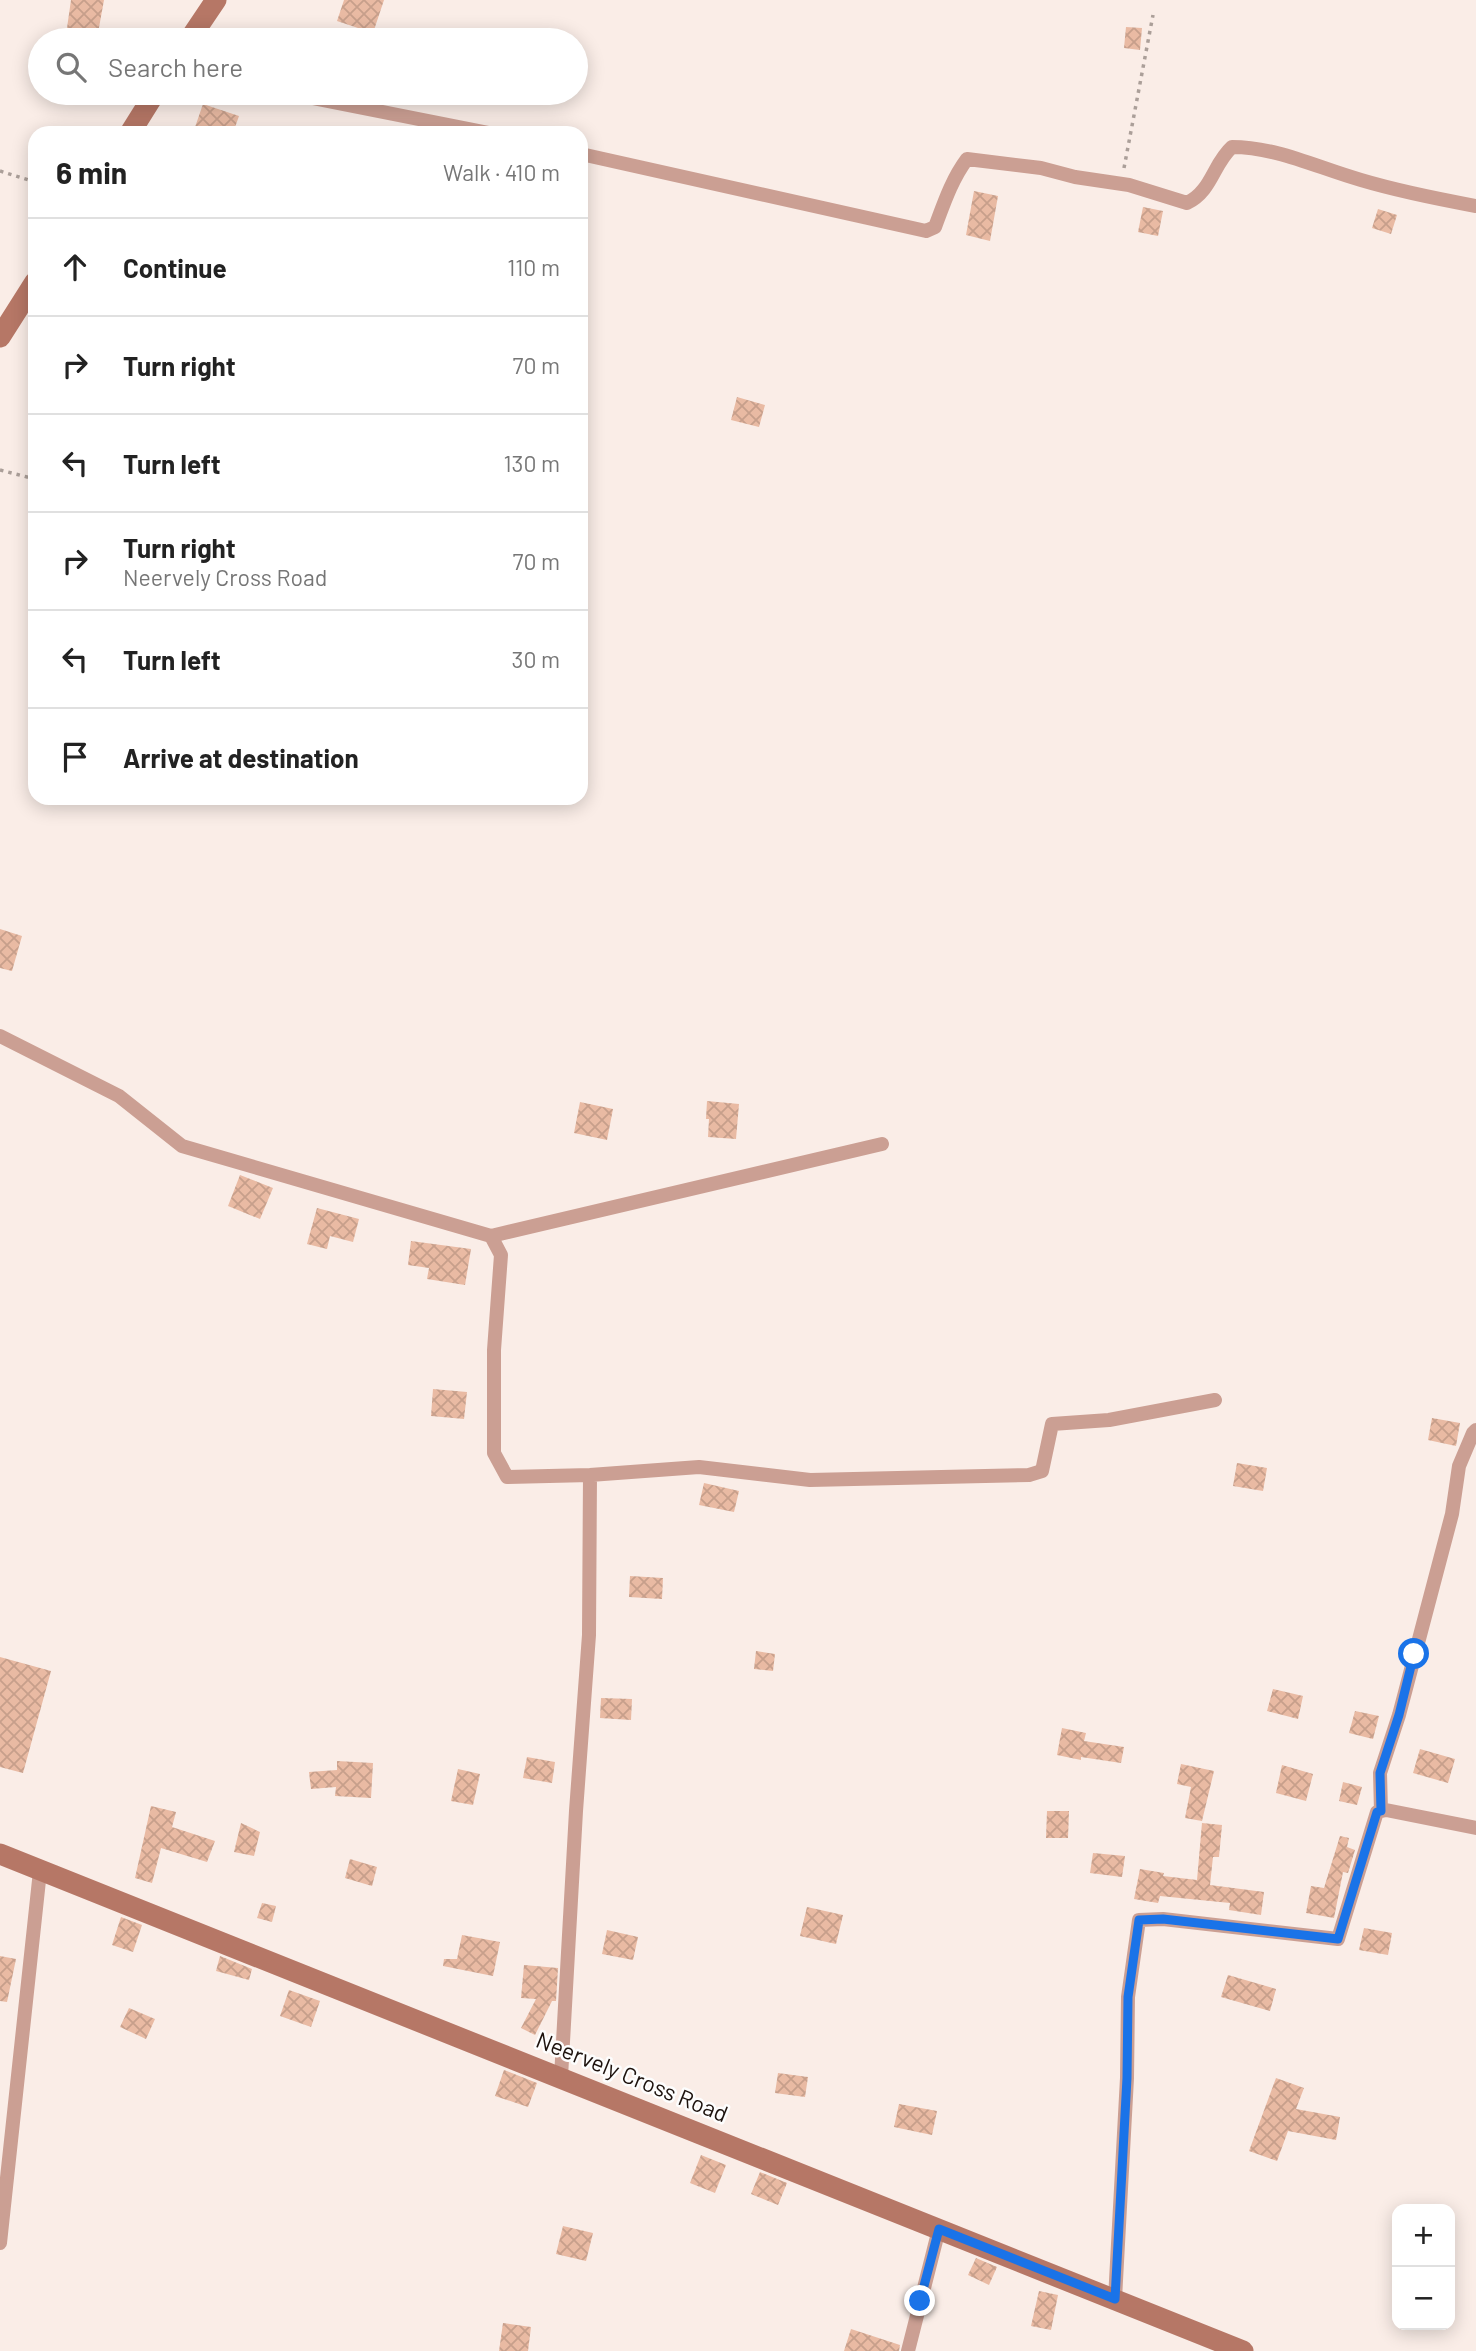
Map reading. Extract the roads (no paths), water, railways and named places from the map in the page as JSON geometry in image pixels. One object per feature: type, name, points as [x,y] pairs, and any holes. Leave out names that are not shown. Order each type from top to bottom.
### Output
[{"type":"street","points":[[197,28],[216,0]]},
{"type":"street","points":[[134,126],[148,105]]},
{"type":"street","points":[[348,105],[454,126]]},
{"type":"street","points":[[588,155],[748,189],[926,231],[935,227],[949,191],[967,159],[1041,168],[1075,177],[1121,184],[1187,203],[1205,190],[1220,157],[1232,147],[1249,147],[1360,180],[1476,206]]},
{"type":"street","points":[[0,337],[28,293]]},
{"type":"street","points":[[0,1036],[119,1096],[182,1146],[491,1236],[882,1144]]},
{"type":"street","points":[[491,1236],[501,1255],[494,1350],[494,1453],[507,1477],[590,1475],[699,1467],[810,1480],[1029,1475],[1042,1471],[1052,1424],[1109,1420],[1215,1400]]},
{"type":"street","points":[[1381,1811],[1380,1773],[1399,1715],[1452,1514],[1459,1466],[1476,1430]]},
{"type":"street","points":[[561,2077],[589,1635],[590,1475]]},
{"type":"street","points":[[1115,2299],[1127,2078],[1128,1997],[1139,1920],[1163,1919],[1338,1939],[1377,1812],[1386,1810],[1476,1828]]},
{"type":"street","name":"Neervely Cross Road","points":[[0,1854],[1243,2351]]},
{"type":"street","points":[[0,2243],[40,1871]]},
{"type":"street","points":[[908,2351],[939,2229]]}]
